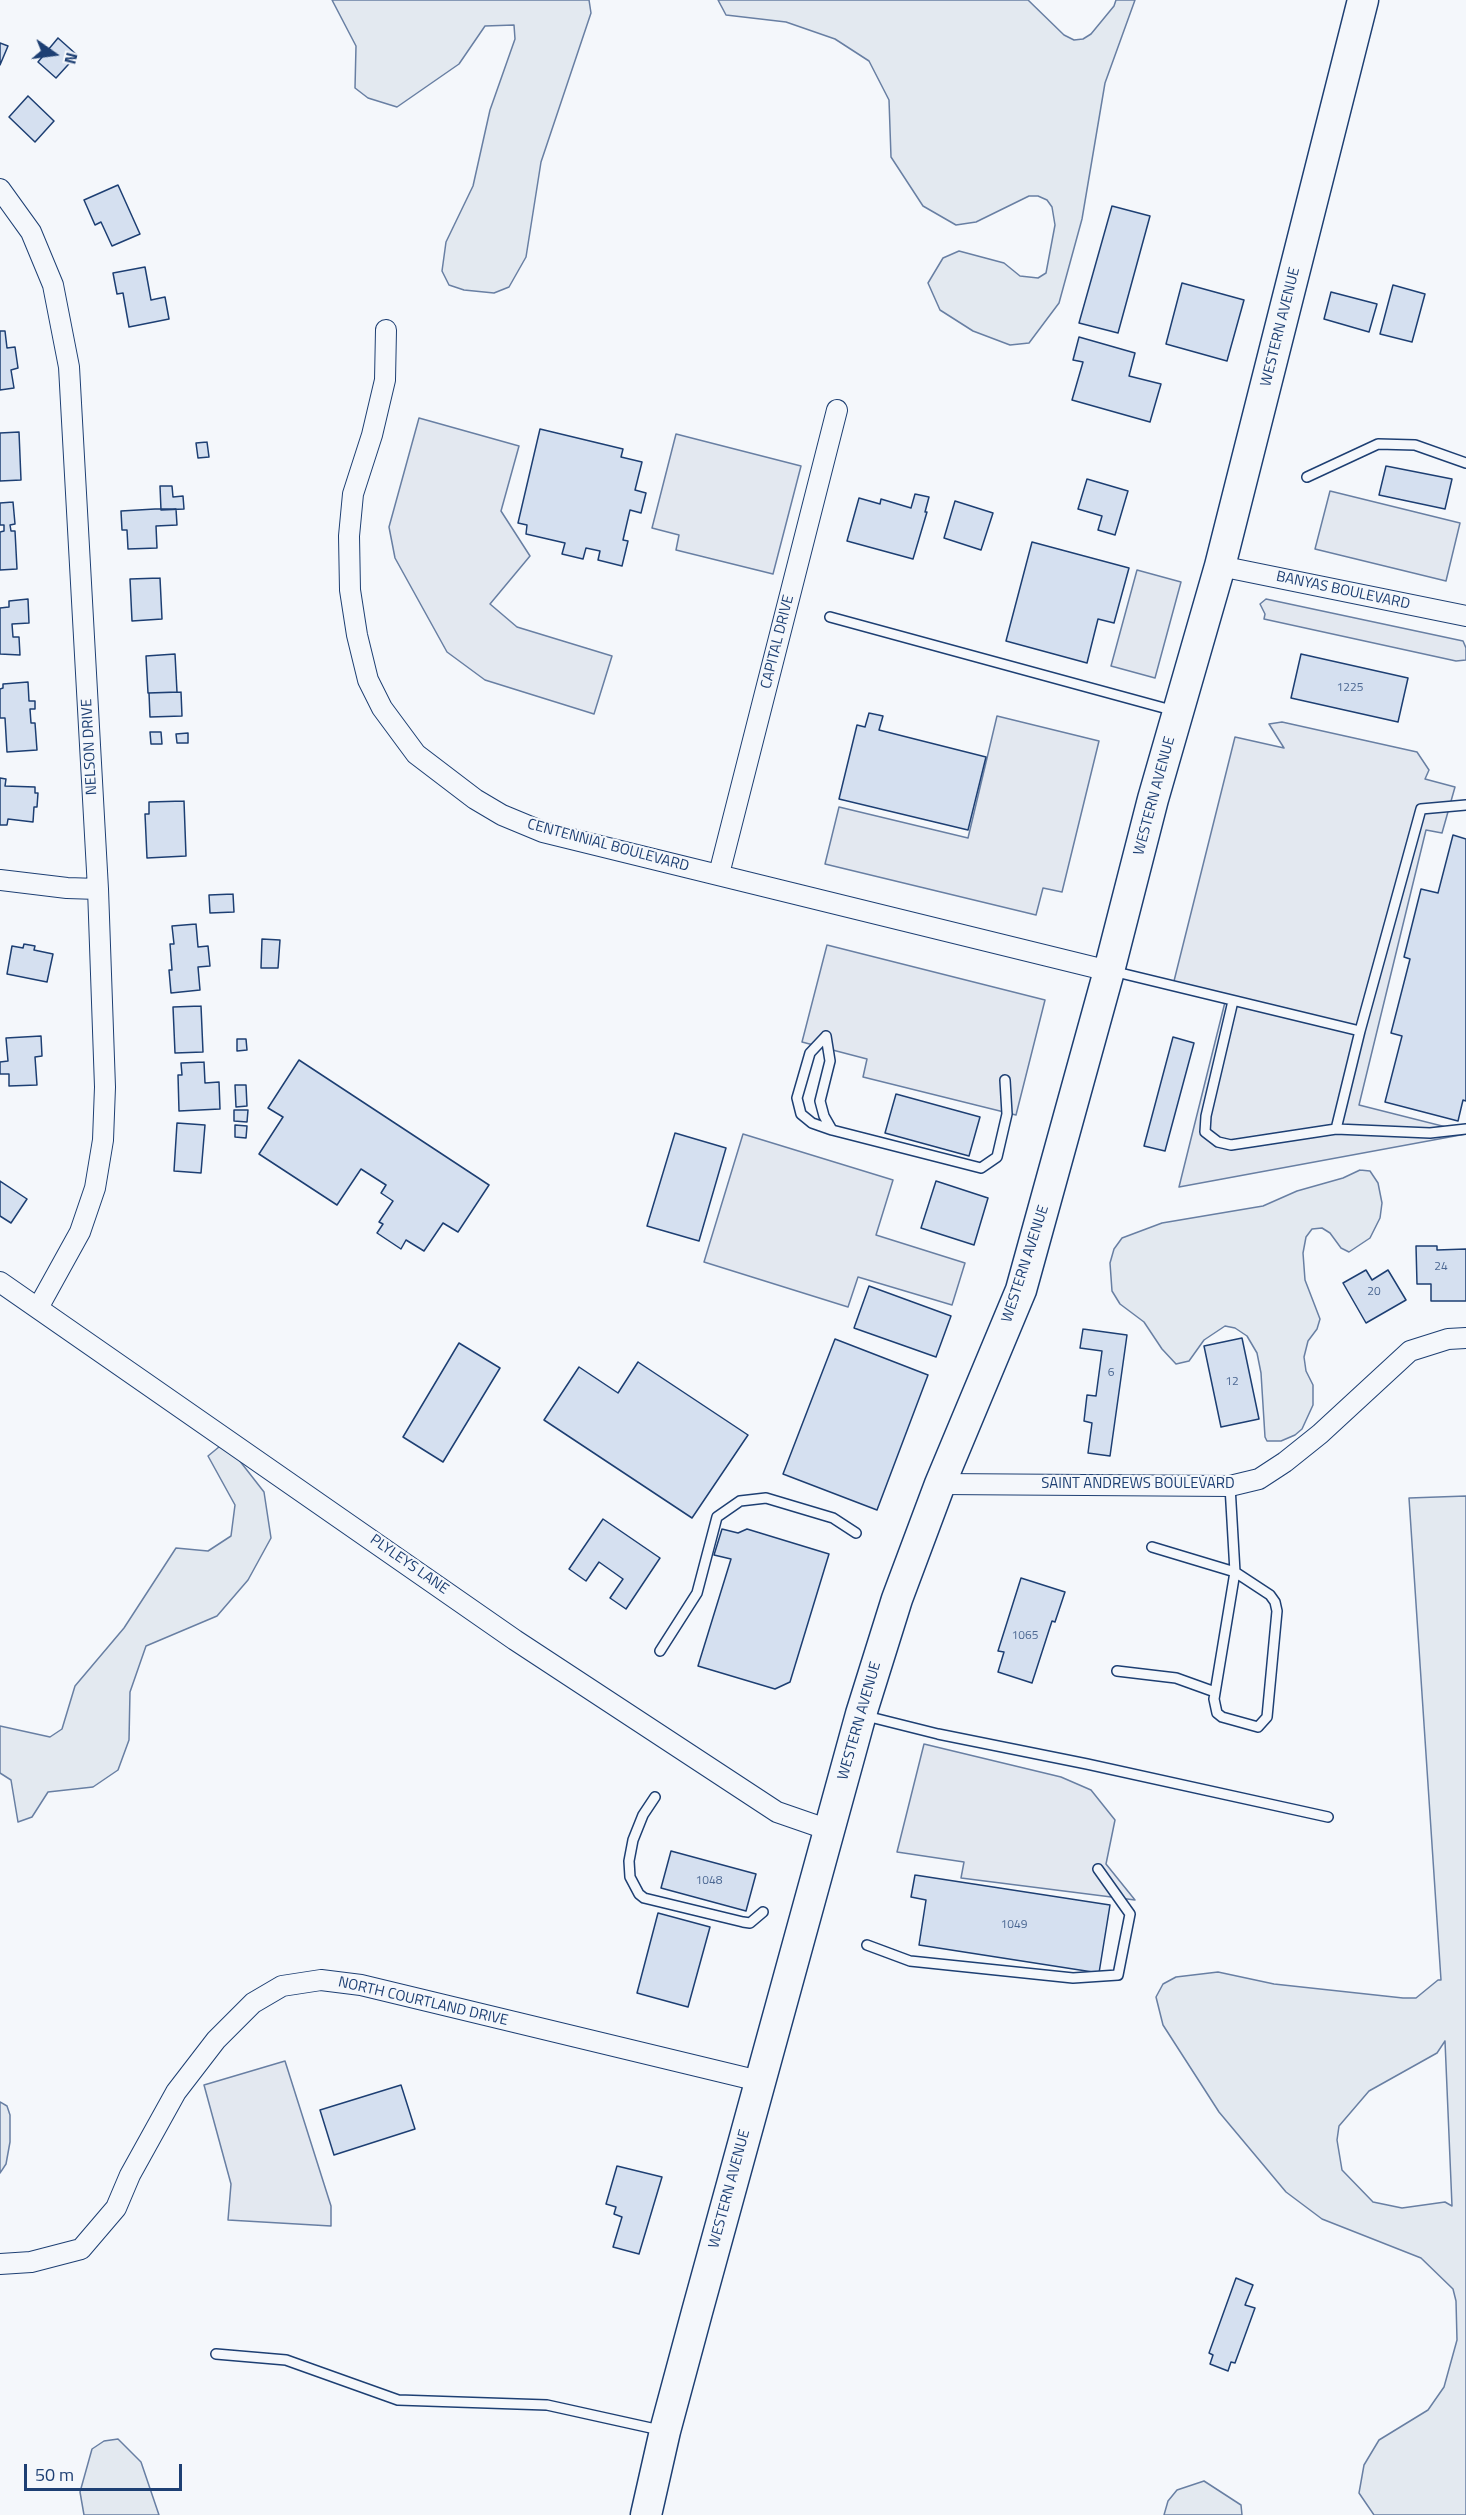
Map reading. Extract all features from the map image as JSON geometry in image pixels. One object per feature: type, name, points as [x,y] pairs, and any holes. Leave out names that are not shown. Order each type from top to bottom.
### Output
[{"type":"main road","name":"WESTERN AVENUE","points":[[646,2515],[665,2431],[861,1714],[897,1599],[940,1484],[1021,1290],[1178,711],[1220,566],[1363,0]]},
{"type":"street","name":"NELSON DRIVE","points":[[0,189],[31,232],[53,285],[69,366],[98,889],[105,1087],[103,1140],[95,1188],[80,1232],[38,1308]]},
{"type":"street","name":"CENTENNIAL BOULEVARD","points":[[386,330],[385,380],[372,435],[353,494],[349,537],[350,590],[357,635],[368,680],[382,708],[416,754],[445,778],[502,815],[543,832],[1109,971]]},
{"type":"street","name":"CAPITAL DRIVE","points":[[719,874],[837,410]]},
{"type":"street","name":"BANYAS BOULEVARD","points":[[1220,566],[1466,616]]},
{"type":"street","points":[[0,880],[67,888],[98,889]]},
{"type":"street","name":"PLYLEYS LANE","points":[[0,1282],[514,1640],[777,1812],[829,1830]]},
{"type":"street","name":"SAINT ANDREWS BOULEVARD","points":[[940,1484],[1230,1485],[1259,1479],[1286,1462],[1410,1351],[1448,1339],[1466,1338]]},
{"type":"street","name":"NORTH COURTLAND DRIVE","points":[[0,2264],[32,2262],[81,2249],[116,2208],[130,2175],[176,2092],[216,2040],[254,2003],[282,1986],[321,1980],[361,1985],[759,2081]]},
{"type":"lane","points":[[1307,477],[1378,444],[1415,445],[1466,463]]},
{"type":"lane","points":[[830,616],[1178,711]]},
{"type":"lane","points":[[1336,1129],[1360,1031],[1422,809],[1465,802]]},
{"type":"lane","points":[[1109,971],[1360,1031]]},
{"type":"lane","points":[[1233,1001],[1206,1116],[1205,1132],[1218,1142],[1231,1145],[1336,1129],[1430,1133],[1466,1129]]},
{"type":"lane","points":[[832,1130],[824,1116],[820,1101],[830,1061],[826,1036],[810,1053],[797,1098],[801,1113],[812,1123],[832,1130],[981,1168],[996,1156],[1007,1114],[1005,1080]]},
{"type":"lane","points":[[1152,1547],[1235,1572],[1270,1595],[1275,1602],[1277,1611],[1267,1718],[1258,1726],[1222,1716],[1216,1707],[1215,1692],[1235,1572],[1230,1485]]},
{"type":"lane","points":[[660,1651],[697,1593],[717,1517],[740,1501],[766,1498],[832,1518],[856,1533]]},
{"type":"lane","points":[[1117,1671],[1176,1678],[1215,1692]]},
{"type":"lane","points":[[861,1714],[938,1734],[1328,1817]]},
{"type":"lane","points":[[655,1797],[633,1840],[629,1861],[630,1877],[639,1894],[644,1898],[743,1922],[750,1923],[763,1912]]},
{"type":"lane","points":[[867,1945],[910,1961],[1072,1978],[1118,1976],[1130,1914],[1098,1869]]},
{"type":"lane","points":[[216,2354],[286,2360],[398,2400],[547,2405],[665,2431]]},
{"type":"shaded area","points":[[332,0],[589,0],[591,13],[541,162],[526,257],[509,287],[494,293],[464,290],[449,285],[442,271],[446,242],[473,186],[490,110],[515,39],[514,25],[485,26],[459,64],[397,107],[368,98],[355,88],[356,46]]},
{"type":"shaded area","points":[[718,0],[1028,0],[1064,35],[1074,40],[1083,39],[1091,34],[1114,6],[1116,0],[1135,0],[1105,83],[1082,219],[1059,303],[1029,343],[1010,345],[973,331],[940,310],[928,283],[943,258],[959,251],[1004,263],[1020,276],[1038,278],[1046,273],[1055,225],[1052,207],[1047,200],[1038,196],[1029,196],[976,222],[956,225],[923,206],[891,157],[889,100],[869,61],[835,39],[786,22],[726,15]]},
{"type":"shaded area","points":[[419,418],[519,446],[501,511],[530,556],[490,604],[517,627],[612,656],[594,714],[485,680],[447,652],[395,558],[389,527]]},
{"type":"shaded area","points":[[676,434],[801,466],[773,574],[676,550],[679,535],[652,528]]},
{"type":"shaded area","points":[[1330,491],[1460,523],[1446,581],[1315,549]]},
{"type":"shaded area","points":[[1137,570],[1181,582],[1155,678],[1111,666]]},
{"type":"shaded area","points":[[1266,599],[1463,641],[1466,648],[1466,660],[1456,661],[1264,619],[1265,614],[1260,604]]},
{"type":"shaded area","points":[[997,716],[1099,741],[1062,892],[1043,888],[1036,915],[825,864],[839,807],[968,838]]},
{"type":"shaded area","points":[[1282,722],[1417,752],[1429,770],[1425,779],[1455,787],[1442,833],[1426,830],[1359,1105],[1466,1132],[1466,1134],[1179,1187],[1226,998],[1173,985],[1235,737],[1284,748],[1269,724]]},
{"type":"shaded area","points":[[827,945],[1045,1000],[1016,1115],[863,1077],[867,1059],[802,1042]]},
{"type":"shaded area","points":[[743,1134],[893,1180],[876,1235],[965,1263],[952,1305],[858,1277],[848,1307],[704,1262]]},
{"type":"shaded area","points":[[1360,1170],[1370,1171],[1378,1183],[1382,1203],[1380,1218],[1370,1238],[1349,1252],[1341,1248],[1330,1233],[1322,1228],[1312,1229],[1306,1237],[1303,1253],[1305,1280],[1320,1319],[1317,1329],[1308,1341],[1304,1357],[1306,1371],[1313,1385],[1313,1405],[1302,1429],[1295,1435],[1281,1441],[1267,1441],[1261,1373],[1257,1353],[1247,1336],[1235,1328],[1225,1326],[1204,1340],[1189,1361],[1176,1364],[1162,1349],[1144,1322],[1120,1304],[1112,1291],[1110,1263],[1114,1249],[1122,1238],[1162,1223],[1263,1206],[1297,1191],[1343,1178]]},
{"type":"shaded area","points":[[225,1442],[264,1492],[271,1538],[248,1580],[217,1616],[146,1646],[130,1692],[129,1740],[118,1770],[93,1787],[48,1792],[32,1817],[18,1822],[11,1780],[0,1773],[0,1726],[50,1737],[62,1729],[75,1686],[124,1628],[176,1548],[208,1551],[231,1536],[235,1505],[208,1456]]},
{"type":"shaded area","points":[[1466,1496],[1466,2515],[1374,2515],[1359,2493],[1364,2465],[1379,2440],[1428,2410],[1444,2387],[1457,2340],[1456,2301],[1453,2289],[1421,2258],[1322,2219],[1286,2192],[1219,2112],[1163,2025],[1156,1997],[1163,1984],[1176,1977],[1218,1972],[1274,1984],[1403,1998],[1416,1998],[1441,1980],[1409,1498]],"holes":[[[1445,2041],[1452,2206],[1445,2202],[1402,2208],[1373,2202],[1342,2170],[1337,2140],[1339,2126],[1369,2091],[1437,2053]]]},
{"type":"shaded area","points":[[924,1744],[1061,1777],[1091,1790],[1115,1820],[1106,1864],[1135,1900],[961,1878],[964,1862],[897,1852]]},
{"type":"shaded area","points":[[285,2061],[331,2206],[331,2226],[228,2220],[231,2184],[204,2085]]},
{"type":"shaded area","points":[[0,2102],[7,2106],[10,2115],[10,2142],[6,2164],[0,2173]]},
{"type":"shaded area","points":[[118,2439],[141,2462],[159,2515],[84,2515],[80,2492],[92,2449],[104,2441]]},
{"type":"shaded area","points":[[1204,2481],[1241,2505],[1242,2515],[1164,2515],[1168,2501],[1177,2490]]},
{"type":"building","points":[[58,38],[77,55],[56,78],[38,62]]},
{"type":"building","points":[[0,43],[8,46],[0,65]]},
{"type":"building","points":[[28,96],[54,121],[35,142],[9,117]]},
{"type":"building","points":[[118,185],[140,234],[112,246],[101,222],[95,225],[84,200]]},
{"type":"building","points":[[1112,206],[1150,216],[1118,333],[1079,323]]},
{"type":"building","points":[[145,267],[151,300],[165,297],[169,319],[129,327],[123,293],[117,294],[113,273]]},
{"type":"building","points":[[1182,283],[1244,300],[1227,361],[1166,344]]},
{"type":"building","points":[[1393,285],[1425,294],[1412,342],[1380,334]]},
{"type":"building","points":[[1331,292],[1377,304],[1369,332],[1324,319]]},
{"type":"building","points":[[0,331],[5,331],[7,348],[15,347],[18,368],[11,370],[14,388],[0,390]]},
{"type":"building","points":[[1079,337],[1135,353],[1129,376],[1161,384],[1150,422],[1072,400],[1083,362],[1073,360]]},
{"type":"building","points":[[540,429],[623,449],[621,457],[642,462],[635,490],[646,493],[641,513],[630,510],[623,540],[628,541],[622,566],[598,560],[600,551],[586,548],[583,559],[562,554],[565,543],[526,534],[527,525],[518,523]]},
{"type":"building","points":[[19,432],[21,480],[0,481],[0,433]]},
{"type":"building","points":[[207,442],[209,457],[198,458],[196,443]]},
{"type":"building","points":[[1386,466],[1452,479],[1445,509],[1379,495]]},
{"type":"building","points":[[1087,479],[1128,491],[1115,535],[1098,530],[1102,516],[1078,509]]},
{"type":"building","points":[[160,486],[172,486],[173,497],[183,496],[184,509],[161,510]]},
{"type":"building","points":[[915,494],[929,497],[925,512],[927,512],[913,559],[847,541],[859,498],[880,504],[881,499],[911,508]]},
{"type":"building","points":[[955,501],[993,513],[981,550],[944,538]]},
{"type":"building","points":[[13,502],[15,524],[10,525],[11,531],[15,531],[17,569],[0,570],[0,532],[4,531],[4,525],[0,525],[0,503]]},
{"type":"building","points":[[176,509],[177,525],[156,526],[157,548],[128,549],[127,530],[122,530],[121,511]]},
{"type":"building","points":[[1032,542],[1129,568],[1114,623],[1098,619],[1087,663],[1006,641]]},
{"type":"building","points":[[160,578],[162,619],[132,621],[130,579]]},
{"type":"building","points":[[28,599],[29,623],[12,624],[13,637],[19,637],[20,655],[0,654],[0,608],[9,607],[9,601]]},
{"type":"building","points":[[175,654],[177,692],[148,693],[146,656]]},
{"type":"building","points":[[1301,654],[1408,678],[1398,722],[1291,698]]},
{"type":"building","points":[[28,682],[29,701],[35,701],[35,709],[30,709],[31,723],[35,723],[37,750],[7,752],[5,718],[0,718],[0,689],[3,688],[3,684]]},
{"type":"building","points":[[181,692],[182,716],[150,717],[149,693]]},
{"type":"building","points":[[869,713],[883,716],[879,730],[986,757],[968,830],[839,799],[857,725],[865,727]]},
{"type":"building","points":[[150,732],[161,732],[162,744],[151,744]]},
{"type":"building","points":[[188,733],[188,743],[177,743],[176,734]]},
{"type":"building","points":[[0,778],[6,779],[5,786],[35,787],[35,793],[38,793],[33,822],[8,819],[7,825],[0,825]]},
{"type":"building","points":[[184,801],[186,856],[147,858],[145,814],[149,814],[149,802]]},
{"type":"building","points":[[1453,835],[1466,839],[1466,1101],[1463,1100],[1458,1121],[1385,1102],[1402,1036],[1391,1033],[1410,959],[1404,957],[1421,889],[1438,893]]},
{"type":"building","points":[[233,894],[234,912],[210,913],[209,895]]},
{"type":"building","points":[[196,924],[198,947],[208,946],[210,966],[198,967],[200,990],[171,993],[169,970],[172,970],[170,944],[174,944],[172,926]]},
{"type":"building","points":[[262,939],[280,940],[278,968],[261,968]]},
{"type":"building","points":[[24,944],[35,946],[34,950],[53,954],[47,982],[7,974],[12,946],[23,948]]},
{"type":"building","points":[[201,1006],[203,1052],[175,1053],[173,1007]]},
{"type":"building","points":[[41,1036],[42,1056],[35,1057],[37,1085],[9,1086],[9,1074],[0,1074],[0,1062],[8,1061],[6,1038]]},
{"type":"building","points":[[1173,1037],[1194,1043],[1165,1151],[1144,1146]]},
{"type":"building","points":[[237,1039],[246,1039],[247,1050],[237,1051]]},
{"type":"building","points":[[299,1060],[489,1185],[458,1232],[443,1223],[424,1251],[406,1240],[401,1249],[377,1233],[383,1224],[379,1222],[393,1201],[381,1193],[386,1185],[361,1169],[337,1205],[259,1154],[283,1117],[268,1108]]},
{"type":"building","points":[[204,1062],[205,1083],[219,1082],[220,1109],[179,1111],[178,1075],[182,1075],[181,1063]]},
{"type":"building","points":[[235,1085],[246,1085],[247,1106],[236,1107]]},
{"type":"building","points":[[896,1094],[980,1117],[969,1156],[885,1133]]},
{"type":"building","points":[[234,1110],[248,1110],[247,1122],[234,1121]]},
{"type":"building","points":[[177,1123],[205,1125],[201,1173],[174,1171]]},
{"type":"building","points":[[235,1125],[247,1126],[246,1138],[235,1137]]},
{"type":"building","points":[[675,1133],[726,1148],[699,1241],[647,1226]]},
{"type":"building","points":[[0,1181],[27,1199],[11,1223],[0,1216]]},
{"type":"building","points":[[936,1181],[988,1198],[974,1245],[921,1228]]},
{"type":"building","points":[[1416,1246],[1437,1246],[1437,1250],[1466,1249],[1466,1301],[1431,1301],[1431,1284],[1417,1284]]},
{"type":"building","points":[[1366,1270],[1372,1280],[1388,1270],[1406,1300],[1366,1323],[1343,1283]]},
{"type":"building","points":[[869,1286],[951,1316],[936,1357],[854,1328]]},
{"type":"building","points":[[1083,1329],[1127,1335],[1110,1456],[1088,1453],[1092,1423],[1084,1421],[1087,1395],[1096,1396],[1102,1351],[1080,1348]]},
{"type":"building","points":[[1242,1338],[1259,1419],[1221,1427],[1204,1346]]},
{"type":"building","points":[[835,1339],[928,1375],[877,1510],[783,1474]]},
{"type":"building","points":[[459,1343],[500,1368],[443,1462],[403,1437]]},
{"type":"building","points":[[638,1362],[748,1435],[692,1518],[544,1420],[579,1367],[618,1393]]},
{"type":"building","points":[[603,1519],[660,1558],[626,1609],[610,1598],[623,1579],[599,1562],[586,1581],[569,1569]]},
{"type":"building","points":[[722,1529],[738,1533],[747,1529],[829,1554],[790,1682],[775,1689],[698,1666],[731,1559],[714,1555]]},
{"type":"building","points":[[1021,1578],[1065,1592],[1055,1622],[1052,1621],[1032,1683],[998,1672],[1004,1652],[998,1651]]},
{"type":"building","points":[[671,1851],[756,1874],[746,1911],[661,1888]]},
{"type":"building","points":[[915,1875],[1110,1905],[1099,1973],[919,1945],[926,1900],[911,1897]]},
{"type":"building","points":[[658,1913],[710,1927],[688,2007],[637,1993]]},
{"type":"building","points":[[401,2085],[415,2129],[334,2155],[320,2110]]},
{"type":"building","points":[[617,2166],[662,2177],[639,2254],[613,2247],[622,2217],[614,2214],[616,2207],[606,2204]]},
{"type":"building","points":[[1236,2278],[1253,2285],[1245,2305],[1255,2308],[1235,2363],[1231,2362],[1228,2371],[1210,2364],[1213,2355],[1209,2353]]}]
